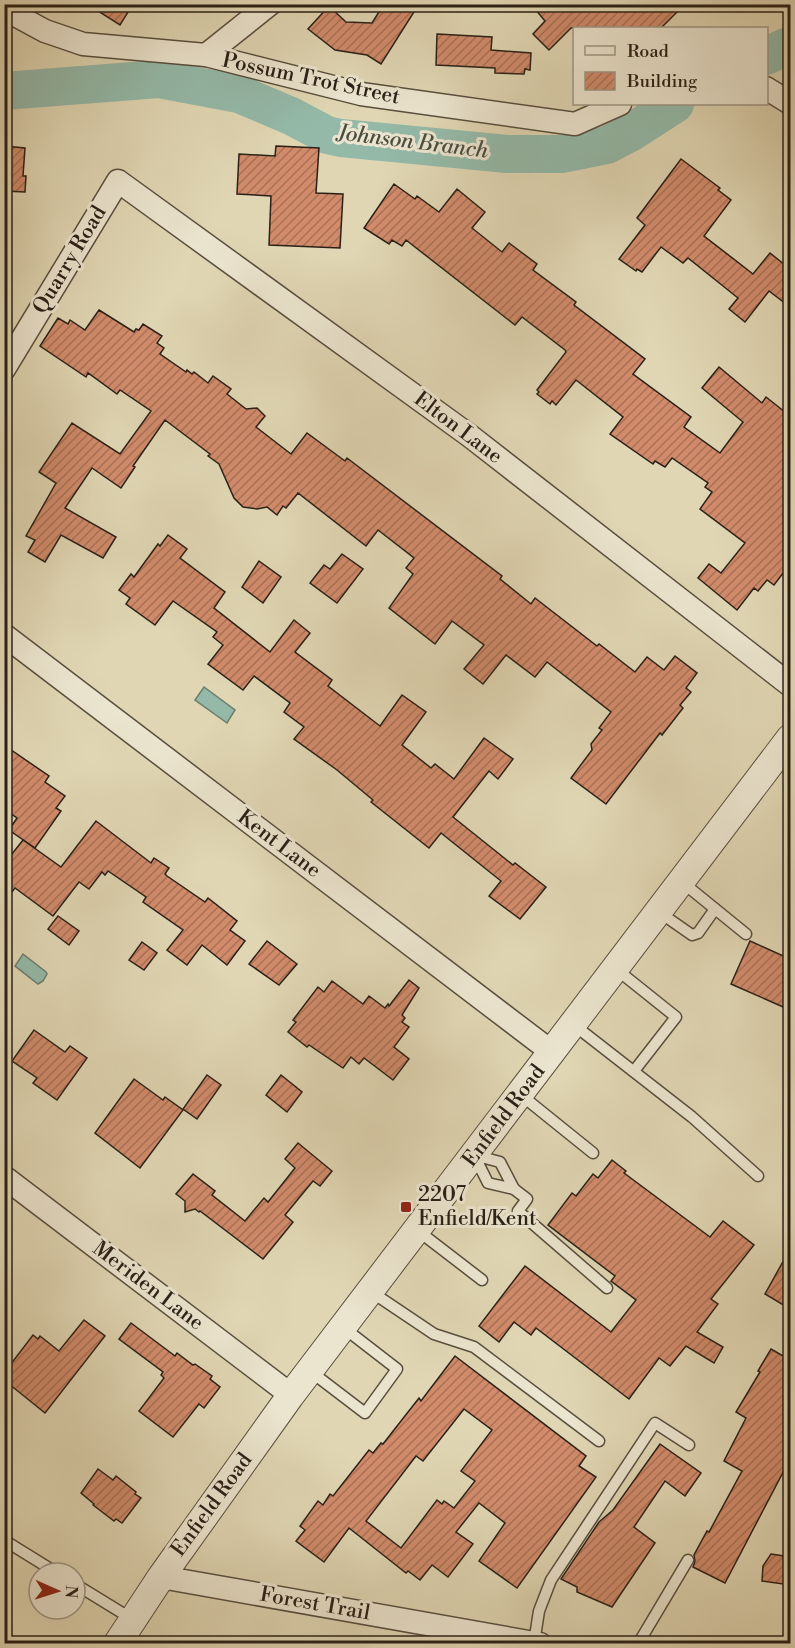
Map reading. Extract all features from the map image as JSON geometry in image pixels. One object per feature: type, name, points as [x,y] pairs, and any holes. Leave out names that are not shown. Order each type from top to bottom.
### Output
[{"type":"street","points":[[206,55],[270,4]]},
{"type":"street","name":"Possum Trot Street","points":[[4,9],[45,31],[83,44],[206,55],[361,94],[575,124],[618,105]]},
{"type":"street","points":[[768,89],[790,103]]},
{"type":"street","name":"Quarry Road","points":[[4,369],[118,181]]},
{"type":"street","name":"Elton Lane","points":[[118,181],[470,436],[790,685]]},
{"type":"street","name":"Kent Lane","points":[[4,635],[553,1053]]},
{"type":"street","name":"Enfield Road","points":[[117,1644],[161,1577],[291,1395],[790,738]]},
{"type":"street","name":"Meriden Lane","points":[[4,1177],[291,1395]]},
{"type":"street","name":"Forest Trail","points":[[161,1577],[485,1639],[537,1643]]},
{"type":"lane","points":[[682,882],[746,934]]},
{"type":"lane","points":[[659,912],[692,936],[698,933],[715,909]]},
{"type":"lane","points":[[616,969],[676,1017],[634,1071]]},
{"type":"lane","points":[[574,1025],[692,1117],[758,1176]]},
{"type":"lane","points":[[520,1095],[593,1153]]},
{"type":"lane","points":[[474,1155],[489,1183],[514,1189],[527,1199],[518,1211],[607,1288]]},
{"type":"lane","points":[[474,1155],[501,1162],[514,1189]]},
{"type":"lane","points":[[417,1230],[482,1280]]},
{"type":"lane","points":[[370,1291],[434,1334],[474,1347],[598,1441]]},
{"type":"lane","points":[[309,1371],[365,1413],[397,1369],[343,1327]]},
{"type":"lane","points":[[537,1643],[538,1611],[551,1581],[656,1423],[690,1445]]},
{"type":"lane","points":[[7,1542],[38,1561]]},
{"type":"lane","points":[[638,1644],[688,1560]]},
{"type":"lane","points":[[87,1591],[132,1619]]},
{"type":"shaded area","points":[[204,687],[235,710],[227,723],[195,700]]},
{"type":"shaded area","points":[[23,954],[46,972],[43,981],[38,984],[15,966]]},
{"type":"building","points":[[87,4],[133,4],[120,25]]},
{"type":"building","points":[[384,4],[419,4],[381,64],[367,55],[335,50],[308,29],[329,6],[346,22],[372,23]]},
{"type":"building","points":[[531,4],[685,4],[662,27],[573,27],[549,50],[533,34],[545,21]]},
{"type":"building","points":[[437,34],[492,37],[491,50],[531,53],[530,70],[525,69],[524,74],[495,73],[495,68],[436,65]]},
{"type":"building","points":[[4,146],[25,148],[23,176],[26,176],[25,192],[4,191]]},
{"type":"building","points":[[276,146],[319,148],[316,193],[343,194],[340,248],[269,245],[271,196],[237,194],[239,154],[275,156]]},
{"type":"building","points":[[681,159],[720,188],[718,190],[731,200],[704,236],[753,274],[770,253],[790,269],[790,307],[769,291],[745,322],[729,309],[738,298],[688,258],[683,263],[661,247],[642,272],[637,269],[636,271],[619,259],[645,225],[637,218]]},
{"type":"building","points":[[394,184],[415,199],[417,196],[439,212],[457,189],[485,212],[472,228],[502,252],[509,243],[537,264],[533,270],[576,302],[574,305],[645,359],[633,374],[691,417],[684,427],[720,453],[743,422],[702,388],[719,367],[762,403],[766,397],[790,416],[790,564],[774,585],[767,580],[758,591],[754,588],[737,610],[698,578],[709,564],[721,573],[745,543],[700,509],[712,492],[705,487],[708,483],[672,458],[665,467],[655,461],[653,464],[610,434],[623,417],[576,380],[556,405],[552,401],[550,404],[537,394],[539,392],[537,390],[566,352],[565,350],[522,317],[515,325],[406,240],[402,246],[392,240],[389,244],[364,228]]},
{"type":"building","points":[[99,310],[134,332],[136,329],[139,330],[143,324],[162,336],[157,343],[164,348],[160,354],[186,372],[187,370],[192,374],[194,372],[208,383],[213,376],[231,389],[227,394],[246,409],[257,408],[265,416],[256,427],[291,454],[307,433],[345,461],[347,458],[502,576],[500,579],[531,604],[535,598],[635,672],[647,657],[664,670],[675,656],[697,673],[686,688],[691,692],[680,705],[683,708],[662,735],[660,733],[606,804],[571,778],[592,750],[591,744],[602,730],[599,728],[611,712],[547,662],[535,677],[506,655],[483,684],[464,669],[484,645],[452,621],[435,644],[389,608],[413,574],[406,568],[414,558],[378,530],[366,546],[298,493],[286,508],[283,506],[277,515],[267,507],[257,509],[243,507],[234,498],[219,464],[208,456],[210,454],[165,420],[133,466],[135,467],[121,488],[92,468],[65,508],[116,537],[103,558],[61,535],[45,562],[28,552],[35,540],[26,536],[56,483],[39,472],[72,423],[120,454],[151,411],[120,390],[117,394],[88,373],[86,377],[40,346],[58,318],[68,324],[70,320],[85,330]]},
{"type":"building","points":[[168,535],[187,549],[180,558],[225,592],[214,608],[270,652],[294,620],[310,633],[295,652],[332,680],[328,686],[380,726],[402,695],[426,712],[402,745],[431,768],[435,764],[454,779],[484,738],[513,759],[498,779],[489,771],[453,817],[513,865],[515,863],[546,887],[520,919],[489,896],[501,881],[441,833],[429,848],[371,802],[373,800],[337,770],[294,739],[304,727],[284,712],[290,703],[254,676],[243,690],[208,664],[223,645],[213,637],[217,632],[173,601],[155,625],[126,604],[130,598],[119,590],[131,574],[134,577],[158,544],[160,546]]},
{"type":"building","points":[[342,554],[363,569],[337,603],[310,583],[324,565],[330,569]]},
{"type":"building","points":[[259,561],[281,577],[263,603],[242,587]]},
{"type":"building","points":[[4,745],[49,776],[45,782],[65,796],[56,808],[61,811],[35,848],[9,830],[17,818],[4,809]]},
{"type":"building","points":[[96,821],[151,863],[154,858],[169,868],[165,874],[167,876],[205,902],[208,898],[237,921],[230,930],[245,941],[227,965],[202,945],[187,965],[167,950],[183,930],[143,902],[146,897],[108,871],[105,875],[102,872],[89,889],[79,882],[53,916],[15,888],[4,902],[4,864],[23,840],[61,867]]},
{"type":"building","points":[[58,916],[79,931],[69,945],[48,929]]},
{"type":"building","points":[[267,941],[297,964],[279,985],[249,964]]},
{"type":"building","points":[[750,941],[790,959],[790,1010],[731,984]]},
{"type":"building","points":[[142,942],[157,953],[144,970],[129,960]]},
{"type":"building","points":[[409,980],[419,988],[402,1015],[405,1018],[402,1022],[409,1027],[394,1047],[409,1059],[393,1080],[364,1058],[359,1064],[351,1057],[343,1068],[309,1045],[307,1047],[288,1032],[296,1022],[293,1020],[318,987],[324,992],[332,981],[363,1004],[369,996],[385,1008]]},
{"type":"building","points":[[34,1030],[65,1052],[70,1046],[87,1058],[57,1100],[33,1083],[37,1078],[12,1061]]},
{"type":"building","points":[[207,1075],[221,1085],[197,1119],[183,1109]]},
{"type":"building","points":[[281,1075],[302,1092],[287,1112],[266,1095]]},
{"type":"building","points":[[134,1079],[163,1100],[165,1097],[183,1110],[140,1168],[95,1133]]},
{"type":"building","points":[[298,1143],[332,1171],[320,1186],[313,1181],[285,1215],[293,1222],[263,1259],[200,1211],[195,1209],[185,1212],[185,1201],[176,1194],[193,1174],[215,1191],[212,1195],[245,1221],[264,1198],[268,1202],[295,1168],[285,1159]]},
{"type":"building","points":[[612,1160],[626,1171],[624,1173],[710,1237],[723,1221],[754,1245],[711,1299],[718,1304],[697,1332],[723,1347],[714,1363],[686,1346],[670,1366],[659,1358],[629,1399],[536,1328],[531,1335],[514,1322],[499,1342],[479,1326],[525,1266],[611,1332],[636,1300],[611,1281],[615,1276],[548,1225],[572,1193],[576,1196],[593,1174],[598,1178]]},
{"type":"building","points":[[790,1249],[790,1309],[765,1294]]},
{"type":"building","points":[[84,1320],[105,1336],[45,1413],[4,1380],[4,1373],[33,1335],[38,1339],[40,1336],[59,1351]]},
{"type":"building","points":[[131,1323],[175,1356],[177,1353],[212,1376],[210,1379],[220,1387],[204,1408],[199,1404],[173,1437],[139,1411],[164,1378],[161,1375],[163,1372],[119,1339]]},
{"type":"building","points":[[771,1349],[790,1360],[790,1459],[725,1583],[693,1567],[694,1555],[742,1471],[724,1461],[746,1418],[736,1412]]},
{"type":"building","points":[[455,1356],[586,1456],[579,1466],[596,1477],[517,1588],[479,1561],[505,1523],[479,1503],[456,1532],[473,1544],[448,1577],[432,1565],[420,1580],[408,1571],[406,1573],[349,1528],[324,1562],[296,1541],[305,1530],[300,1526],[318,1501],[323,1505],[330,1494],[333,1496],[369,1450],[373,1453],[381,1443],[383,1444],[419,1398],[421,1401]],"holes":[[[464,1409],[492,1430],[461,1471],[475,1481],[454,1508],[444,1501],[442,1504],[437,1500],[401,1548],[366,1521],[416,1456],[423,1461]]]},
{"type":"building","points":[[660,1444],[701,1473],[685,1496],[665,1481],[634,1527],[655,1543],[612,1607],[577,1592],[577,1587],[561,1579],[599,1522],[613,1510]]},
{"type":"building","points":[[98,1469],[113,1480],[116,1476],[141,1498],[122,1523],[116,1519],[114,1521],[81,1493]]},
{"type":"building","points":[[771,1554],[790,1557],[790,1585],[762,1581],[763,1566]]},
{"type":"waterway","name":"Johnson Branch","points":[[768,55],[790,45]]},
{"type":"waterway","name":"Johnson Branch","points":[[4,91],[159,79],[239,94],[291,116],[327,135],[507,154],[563,154],[607,145],[673,105]]},
{"type":"place","name":"2207 Enfield/Kent","points":[[406,1207]]}]
